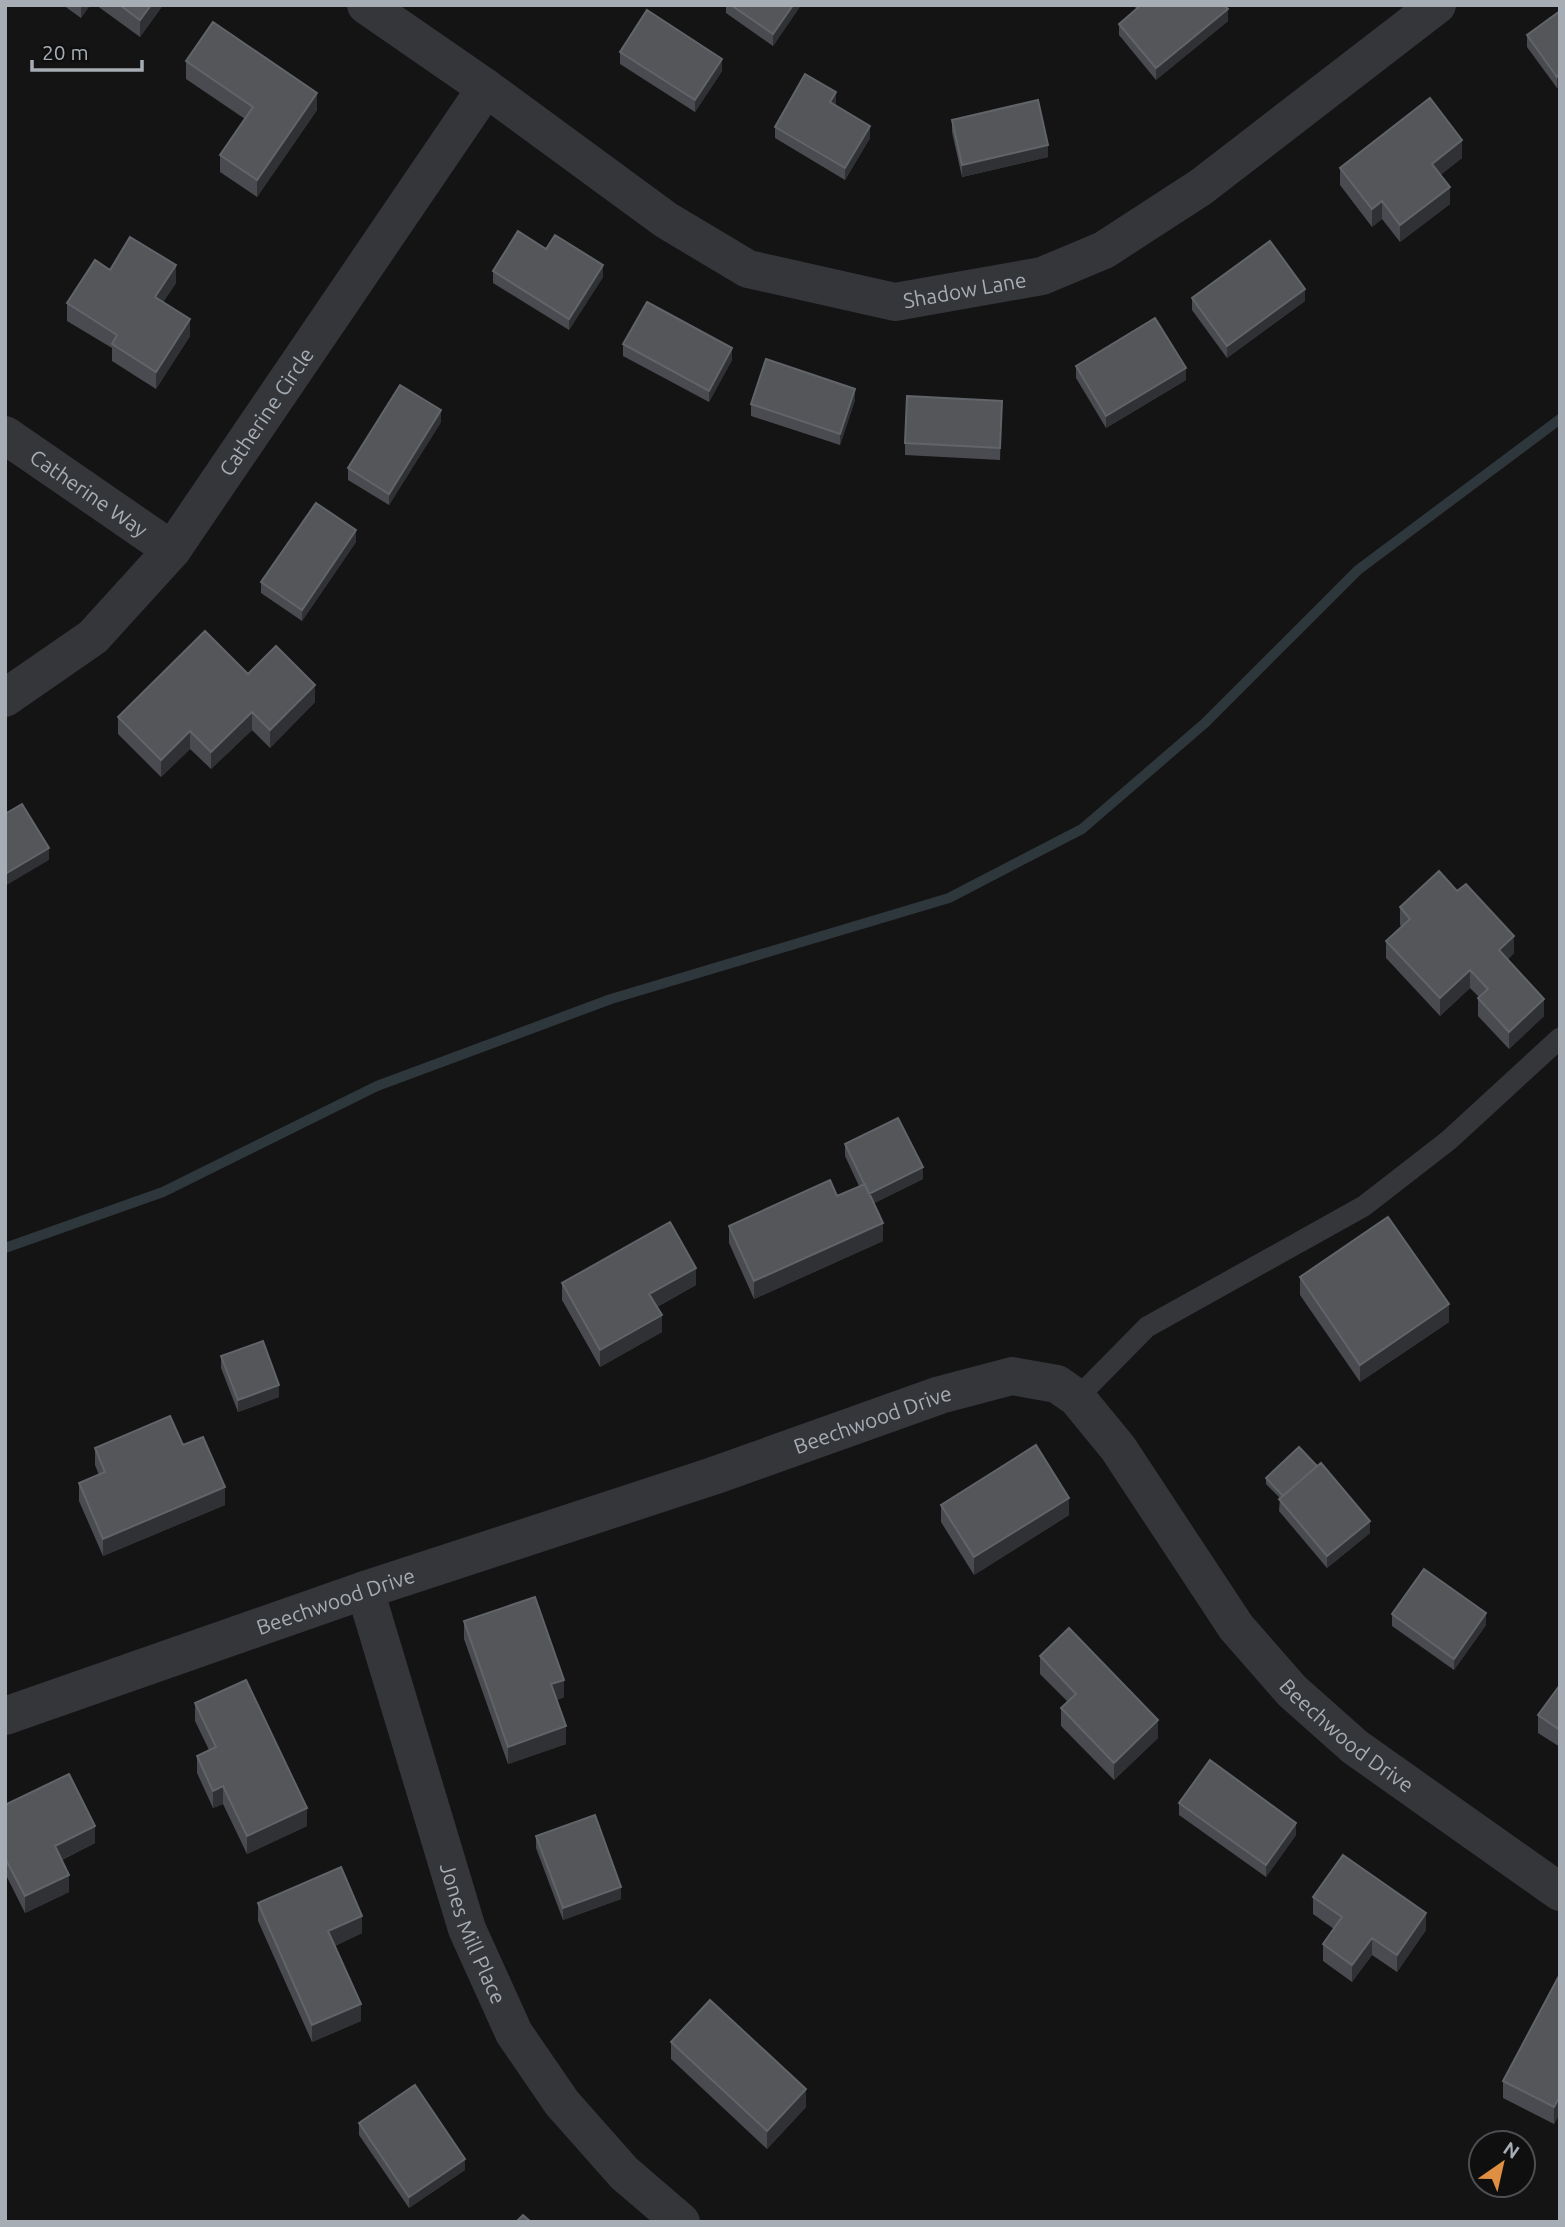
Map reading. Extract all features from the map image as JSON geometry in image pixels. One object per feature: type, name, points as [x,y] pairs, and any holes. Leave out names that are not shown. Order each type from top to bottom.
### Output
[{"type":"street","name":"Shadow Lane","points":[[366,5],[486,88],[666,220],[748,269],[895,302],[948,295],[1042,276],[1104,250],[1201,187],[1437,5]]},
{"type":"street","name":"Catherine Circle","points":[[5,698],[93,637],[172,550],[486,88]]},
{"type":"street","name":"Catherine Way","points":[[5,435],[172,550]]},
{"type":"street","name":"Beechwood Drive","points":[[5,1716],[365,1590],[713,1476],[940,1395],[1012,1376],[1057,1384],[1077,1398],[1118,1448],[1236,1627],[1292,1691],[1355,1747],[1560,1892]]},
{"type":"street","name":"Jones Mill Place","points":[[365,1590],[467,1929],[514,2033],[562,2103],[597,2143],[624,2172],[681,2222]]},
{"type":"lane","points":[[1077,1398],[1147,1327],[1364,1206],[1448,1140],[1560,1038]]},
{"type":"building","points":[[120,5],[151,5],[140,20]]},
{"type":"building","points":[[731,5],[793,5],[773,34]]},
{"type":"building","points":[[1141,5],[1224,5],[1228,9],[1156,68],[1119,24]]},
{"type":"building","points":[[647,10],[722,59],[695,100],[620,52]]},
{"type":"building","points":[[1560,11],[1560,74],[1557,77],[1527,35]]},
{"type":"building","points":[[213,22],[317,93],[257,180],[220,155],[253,107],[186,61]]},
{"type":"building","points":[[805,74],[836,92],[830,102],[870,126],[845,168],[775,127]]},
{"type":"building","points":[[1430,98],[1462,140],[1432,164],[1450,187],[1400,225],[1382,201],[1372,209],[1340,168]]},
{"type":"building","points":[[1038,100],[1048,145],[962,165],[952,120]]},
{"type":"building","points":[[518,231],[546,249],[555,235],[603,265],[569,319],[493,271]]},
{"type":"building","points":[[130,237],[176,265],[155,297],[190,319],[156,372],[112,344],[117,335],[67,303],[95,260],[110,270]]},
{"type":"building","points":[[1270,241],[1305,289],[1227,346],[1192,298]]},
{"type":"building","points":[[647,302],[732,348],[709,391],[623,344]]},
{"type":"building","points":[[1155,318],[1186,368],[1106,416],[1076,366]]},
{"type":"building","points":[[766,359],[855,389],[840,434],[751,404]]},
{"type":"building","points":[[400,385],[441,410],[389,494],[348,468]]},
{"type":"building","points":[[907,396],[1002,401],[1000,448],[905,443]]},
{"type":"building","points":[[316,503],[356,530],[302,610],[261,582]]},
{"type":"building","points":[[205,631],[248,674],[276,646],[315,685],[270,730],[252,712],[211,752],[190,731],[161,760],[118,717]]},
{"type":"building","points":[[22,804],[49,848],[5,874],[5,814]]},
{"type":"building","points":[[1439,871],[1457,891],[1466,884],[1514,936],[1499,950],[1544,999],[1509,1032],[1478,998],[1488,989],[1470,970],[1440,998],[1386,941],[1410,919],[1400,907]]},
{"type":"building","points":[[898,1118],[923,1167],[869,1194],[845,1144]]},
{"type":"building","points":[[830,1180],[837,1196],[865,1184],[883,1223],[754,1281],[729,1226]]},
{"type":"building","points":[[1388,1217],[1449,1304],[1360,1365],[1300,1277]]},
{"type":"building","points":[[670,1222],[696,1268],[649,1294],[662,1315],[600,1350],[562,1283]]},
{"type":"building","points":[[263,1341],[279,1385],[238,1400],[221,1356]]},
{"type":"building","points":[[170,1416],[183,1445],[203,1437],[225,1487],[103,1539],[79,1483],[105,1472],[95,1448]]},
{"type":"building","points":[[1036,1445],[1069,1498],[974,1557],[941,1505]]},
{"type":"building","points":[[1299,1447],[1317,1466],[1283,1496],[1266,1478]]},
{"type":"building","points":[[1321,1463],[1370,1521],[1327,1556],[1279,1499]]},
{"type":"building","points":[[1424,1569],[1486,1613],[1454,1659],[1392,1614]]},
{"type":"building","points":[[535,1597],[564,1680],[551,1684],[566,1726],[508,1747],[464,1621]]},
{"type":"building","points":[[1069,1628],[1158,1720],[1114,1763],[1061,1708],[1076,1694],[1040,1656]]},
{"type":"building","points":[[246,1680],[307,1808],[247,1836],[223,1786],[213,1791],[197,1756],[216,1747],[195,1703]]},
{"type":"building","points":[[1560,1685],[1560,1730],[1538,1715]]},
{"type":"building","points":[[1210,1760],[1296,1823],[1266,1865],[1179,1803]]},
{"type":"building","points":[[69,1774],[95,1826],[55,1846],[69,1875],[25,1896],[5,1858],[5,1805]]},
{"type":"building","points":[[595,1815],[621,1887],[563,1908],[536,1836]]},
{"type":"building","points":[[1343,1855],[1426,1913],[1397,1955],[1372,1938],[1352,1965],[1323,1944],[1342,1917],[1313,1897]]},
{"type":"building","points":[[341,1867],[362,1916],[328,1931],[361,2004],[312,2025],[258,1903]]},
{"type":"building","points":[[1560,1974],[1560,2096],[1554,2107],[1503,2081]]},
{"type":"building","points":[[710,2000],[806,2089],[767,2131],[671,2042]]},
{"type":"building","points":[[415,2085],[465,2159],[409,2197],[359,2123]]},
{"type":"building","points":[[523,2215],[531,2222],[516,2222]]},
{"type":"waterway","points":[[5,1248],[163,1192],[377,1086],[611,999],[949,898],[1082,829],[1205,723],[1358,570],[1560,419]]}]
